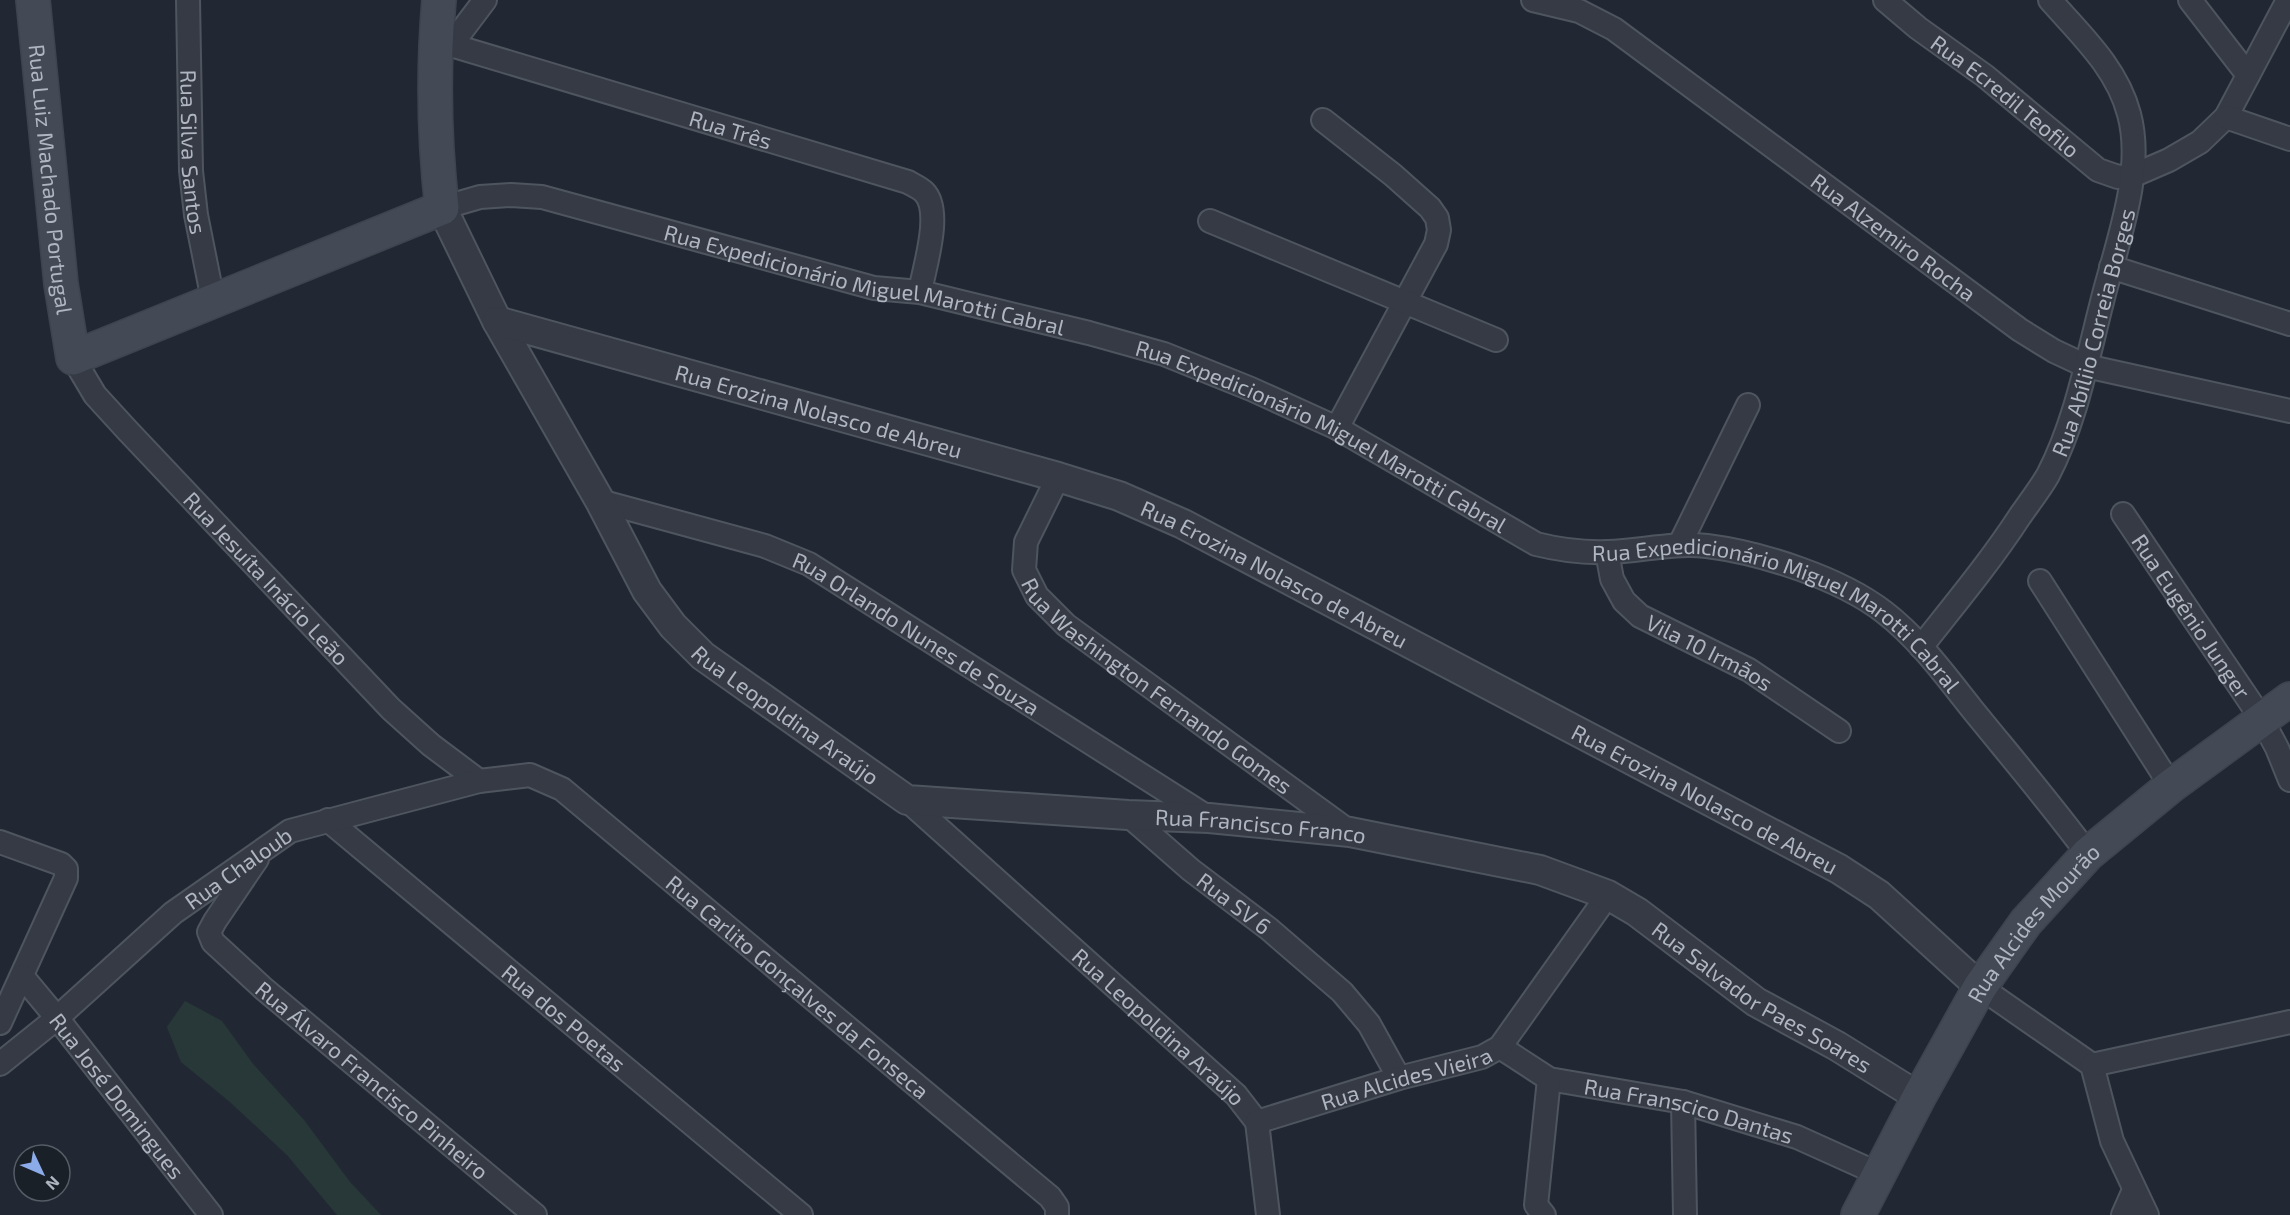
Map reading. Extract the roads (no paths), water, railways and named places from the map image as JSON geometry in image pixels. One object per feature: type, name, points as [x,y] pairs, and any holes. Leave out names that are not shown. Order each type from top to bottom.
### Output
[{"type":"main road","name":"Rua Luiz Machado Portugal","points":[[33,0],[61,284],[73,358]]},
{"type":"main road","points":[[73,358],[442,208],[435,129],[443,45],[439,0]]},
{"type":"main road","name":"Rua Alcides Mourão","points":[[1858,1215],[1919,1097],[1980,987],[2026,922],[2088,854],[2171,786],[2290,699]]},
{"type":"street","name":"Rua Silva Santos","points":[[188,0],[191,171],[196,215],[213,300]]},
{"type":"street","points":[[443,45],[486,0]]},
{"type":"street","name":"Rua Alzemiro Rocha","points":[[1533,0],[1583,5],[2020,330],[2054,351],[2086,366],[2287,412]]},
{"type":"street","name":"Rua Ecredil Teofilo","points":[[1885,0],[1918,28],[1985,76],[2098,170],[2118,177],[2132,176]]},
{"type":"street","name":"Rua Abíliio Correia Borges","points":[[1922,647],[2007,536],[2047,477],[2065,440],[2086,366],[2132,176],[2130,116],[2121,90],[2109,66],[2050,0]]},
{"type":"street","points":[[2190,0],[2248,75]]},
{"type":"street","points":[[2132,176],[2169,160],[2200,142],[2226,117],[2288,0]]},
{"type":"street","name":"Rua Três","points":[[443,45],[908,182],[924,192],[932,205],[933,222],[920,292]]},
{"type":"street","points":[[2226,117],[2290,139]]},
{"type":"street","points":[[1323,120],[1430,208],[1437,218],[1439,230],[1436,244],[1336,428]]},
{"type":"street","name":"Rua Expedicionário Miguel Marotti Cabral","points":[[442,208],[480,197],[511,195],[542,197],[874,288],[920,292],[1089,333],[1164,354],[1251,389],[1336,428],[1536,544],[1563,551],[1607,552],[1680,544],[1735,550],[1788,565],[1846,588],[1884,612],[1922,647],[2088,854]]},
{"type":"street","name":"Rua Leopoldina Araújo","points":[[442,208],[497,321],[600,501],[647,591],[673,626],[703,657],[907,800],[1236,1095],[1257,1122]]},
{"type":"street","points":[[1210,221],[1496,340]]},
{"type":"street","points":[[2111,267],[2290,324]]},
{"type":"street","name":"Rua Erozina Nolasco de Abreu","points":[[497,321],[1058,477],[1119,496],[1183,524],[1839,869],[1879,895],[1980,987]]},
{"type":"street","name":"Rua Jesuíta Inácio Leão","points":[[73,358],[95,395],[383,700],[431,745],[479,781]]},
{"type":"street","points":[[1680,544],[1748,405]]},
{"type":"street","name":"Rua Washington Fernando Gomes","points":[[1058,477],[1026,542],[1024,570],[1037,596],[1066,625],[1350,832]]},
{"type":"street","name":"Rua Orlando Nunes de Souza","points":[[600,501],[765,546],[809,564],[1209,818]]},
{"type":"street","name":"Rua Eugênio Junger","points":[[2123,514],[2261,718],[2290,780]]},
{"type":"street","name":"Vila 10 Irmãos","points":[[1607,552],[1612,579],[1624,601],[1640,616],[1749,670],[1839,731]]},
{"type":"street","points":[[2040,581],[2171,786]]},
{"type":"street","name":"Rua Chaloub","points":[[0,1064],[57,1018],[173,913],[290,831],[479,781],[530,775]]},
{"type":"street","name":"Rua Carlito Gonçalves da Fonseca","points":[[530,775],[561,789],[1050,1197],[1057,1211]]},
{"type":"street","name":"Rua Francisco Franco","points":[[907,800],[1128,815],[1209,818],[1350,832],[1540,870],[1608,895]]},
{"type":"street","name":"Rua SV 6","points":[[1128,815],[1191,870],[1269,929],[1342,992],[1369,1024],[1399,1078]]},
{"type":"street","name":"Rua dos Poetas","points":[[328,820],[801,1215]]},
{"type":"street","points":[[0,842],[61,864],[66,869],[66,878],[0,1023]]},
{"type":"street","name":"Rua Álvaro Francisco Pinheiro","points":[[267,846],[214,921],[209,932],[213,942],[264,989],[535,1215]]},
{"type":"street","name":"Rua Alcides Vieira","points":[[1257,1122],[1399,1078],[1482,1057],[1500,1047],[1608,895]]},
{"type":"street","name":"Rua Salvador Paes Soares","points":[[1608,895],[1664,931],[1756,1002],[1837,1046],[1919,1097]]},
{"type":"street","name":"Rua José Domingues","points":[[22,976],[211,1215]]},
{"type":"street","points":[[1980,987],[2092,1065],[2112,1141],[2147,1215]]},
{"type":"street","points":[[2092,1065],[2290,1022]]},
{"type":"street","name":"Rua Franscico Dantas","points":[[1500,1047],[1549,1078],[1683,1102],[1797,1137],[1879,1174]]},
{"type":"street","points":[[1544,1215],[1536,1205],[1549,1078]]},
{"type":"street","points":[[1683,1102],[1685,1215]]},
{"type":"street","points":[[1257,1122],[1268,1215]]},
{"type":"street","points":[[2122,1215],[2134,1190]]}]
